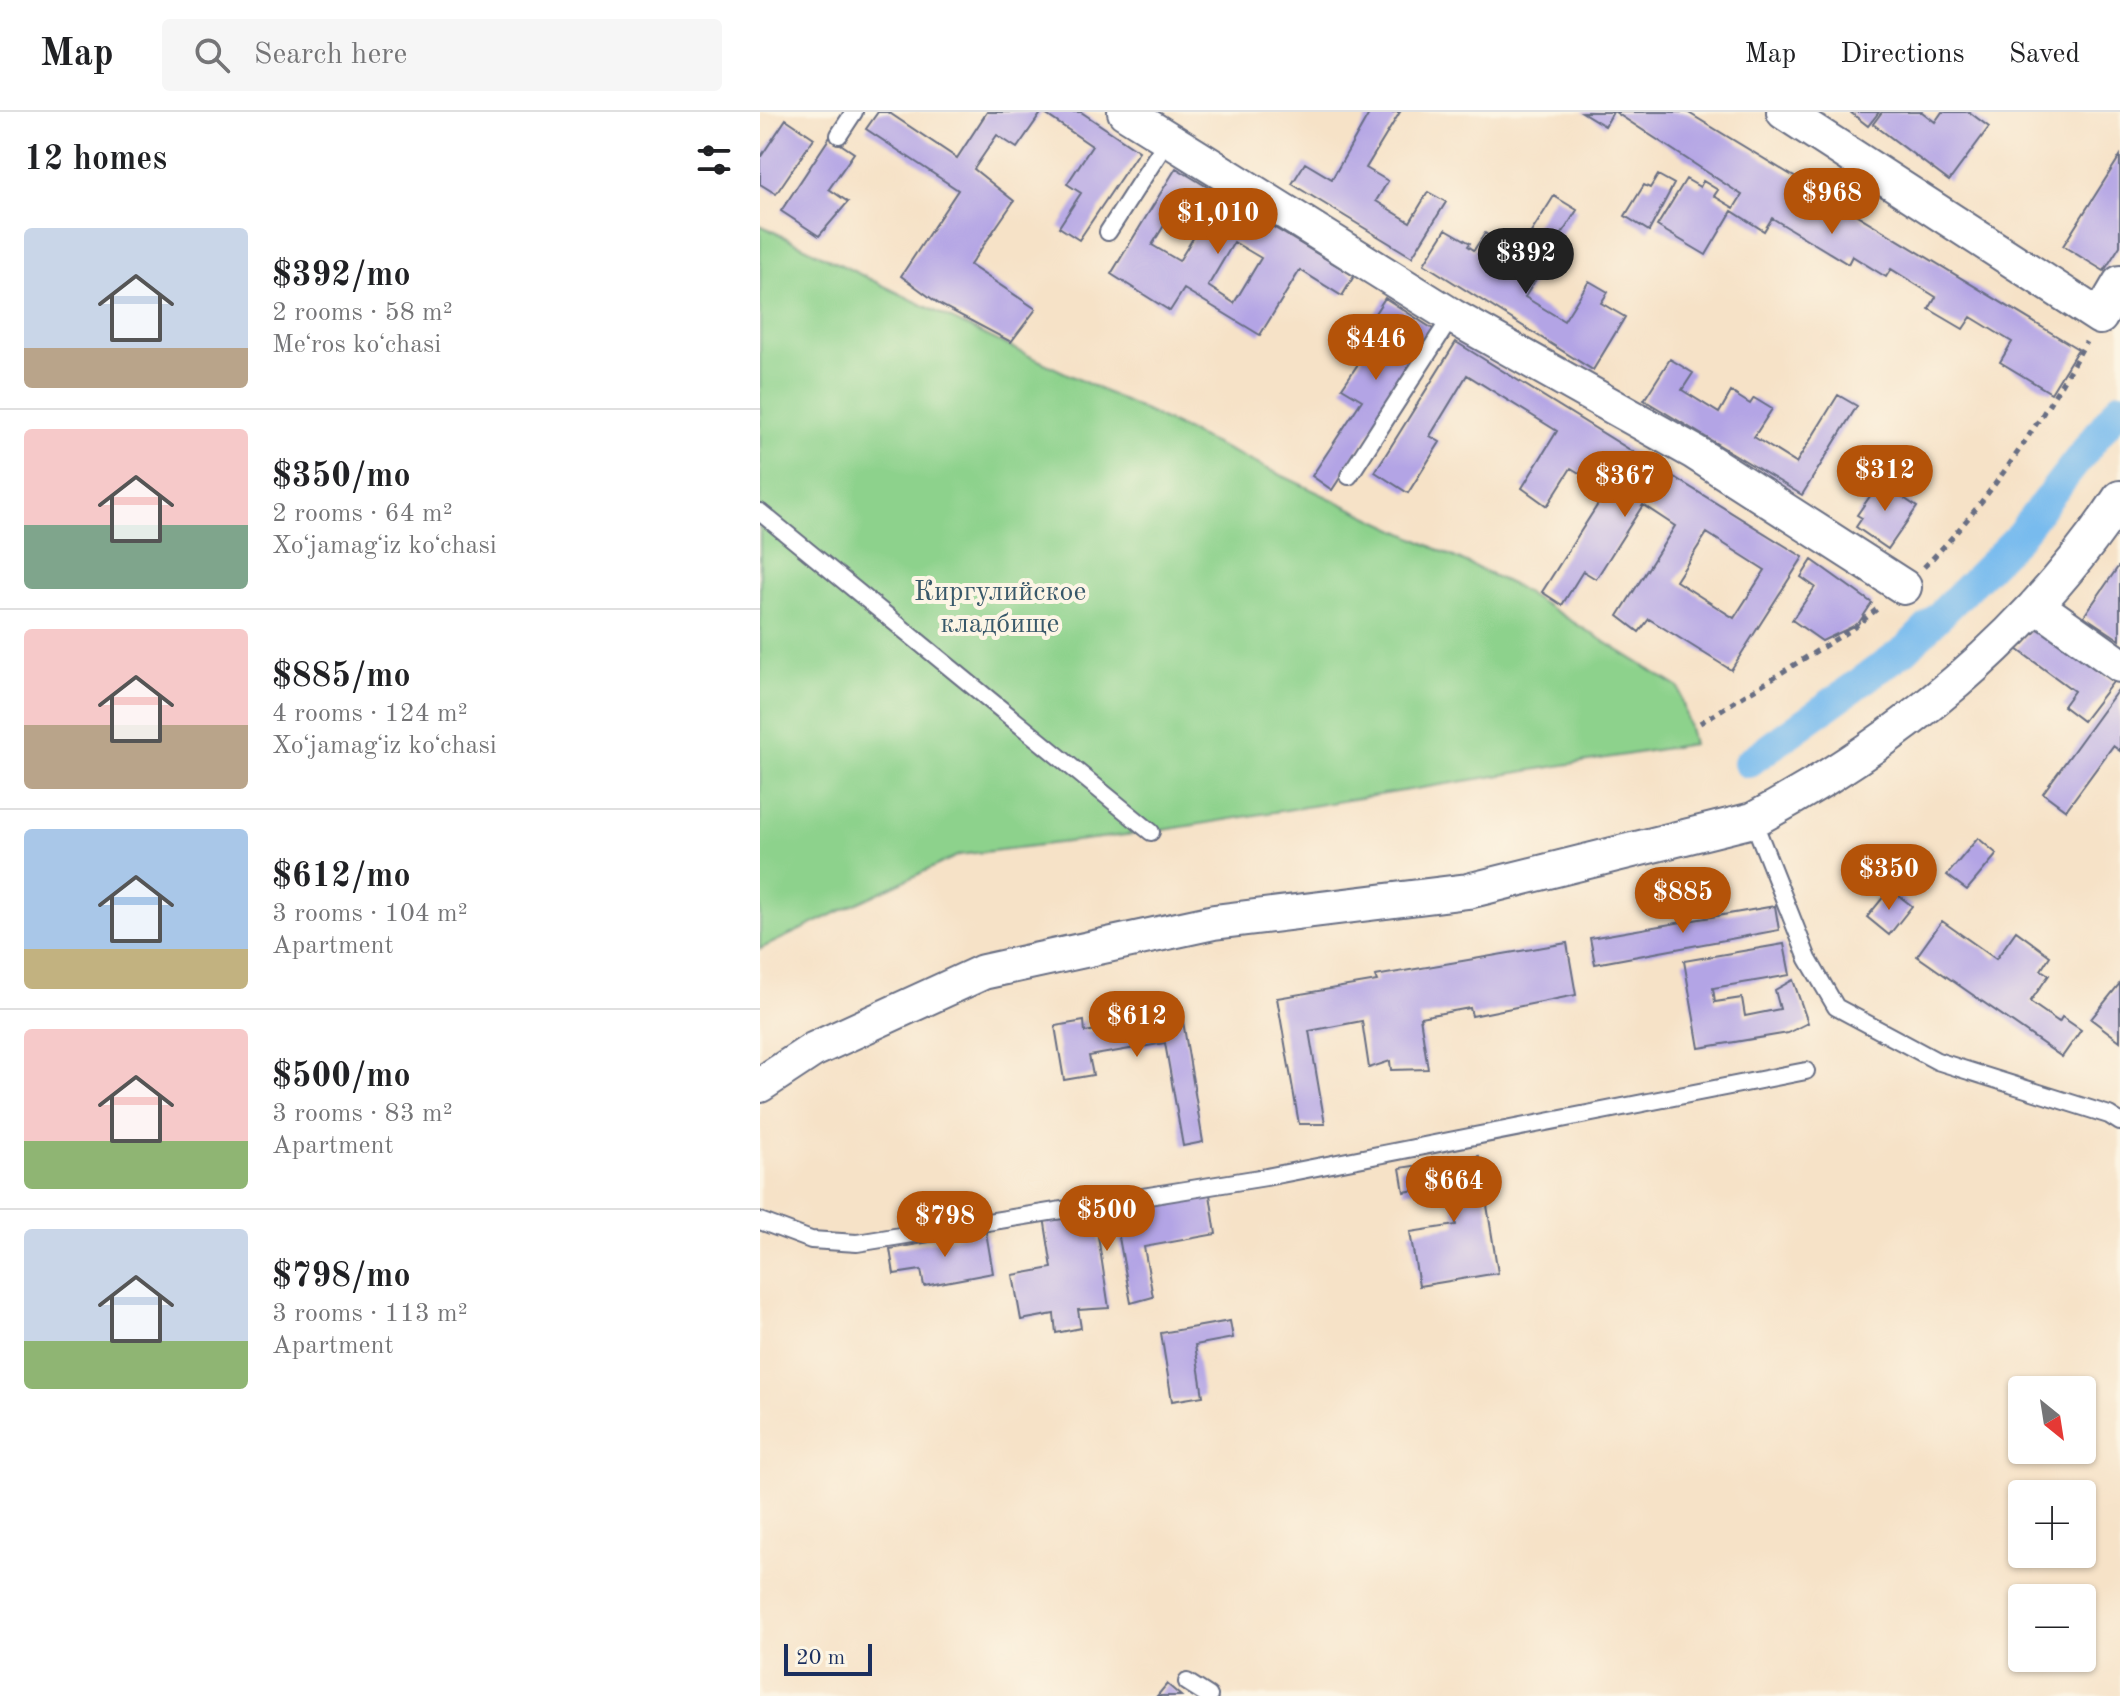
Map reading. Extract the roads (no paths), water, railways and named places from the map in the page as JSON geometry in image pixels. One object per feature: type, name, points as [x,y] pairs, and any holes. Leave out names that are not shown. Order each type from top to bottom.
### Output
[{"type":"street","points":[[1125,112],[1452,316],[1694,452],[1904,587]]},
{"type":"street","points":[[1784,112],[2100,317],[2120,283]]},
{"type":"street","points":[[760,1085],[813,1050],[983,972],[1214,922],[1468,891],[1753,820],[1789,801],[1940,699],[2036,605],[2084,552],[2120,498]]},
{"type":"street","points":[[2036,605],[2120,665]]},
{"type":"lane","points":[[839,135],[854,112]]},
{"type":"lane","points":[[1108,232],[1168,139]]},
{"type":"lane","points":[[1349,476],[1452,316]]},
{"type":"lane","points":[[760,512],[1151,832]]},
{"type":"lane","points":[[1753,820],[1808,959],[1836,1007],[1937,1061],[2109,1115],[2120,1122]]},
{"type":"lane","points":[[760,1221],[811,1240],[857,1243],[1266,1177],[1806,1071]]},
{"type":"lane","points":[[1187,1682],[1209,1696]]},
{"type":"waterway","points":[[1748,763],[1906,649],[2017,538],[2120,406]]},
{"type":"park label","name":"Киргулийское кладбище","points":[[1000,609]]}]
